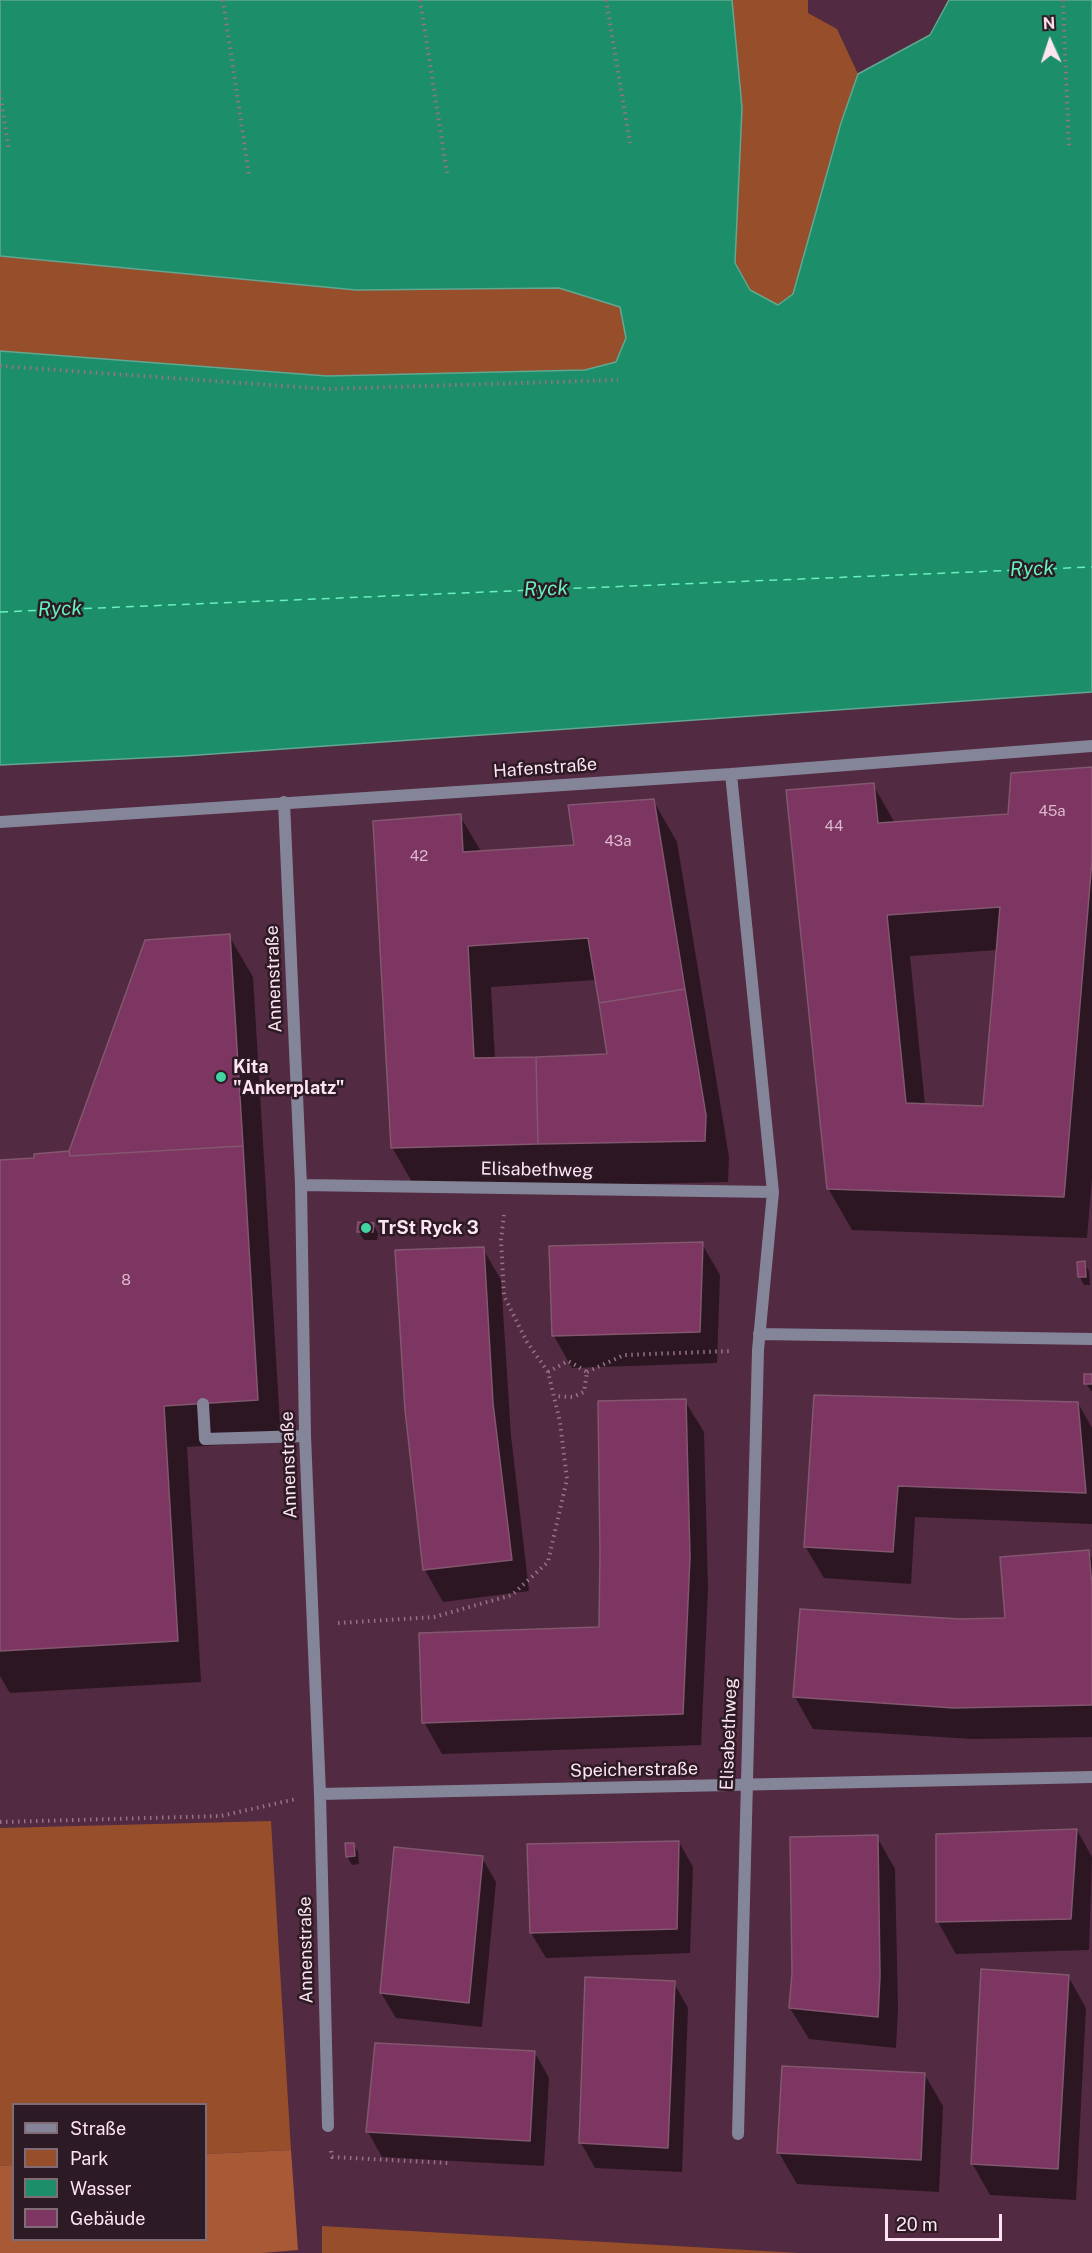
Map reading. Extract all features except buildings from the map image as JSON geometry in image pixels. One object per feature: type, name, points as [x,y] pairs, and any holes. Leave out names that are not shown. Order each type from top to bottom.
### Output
[{"type":"street","name":"Hafenstraße","points":[[0,822],[732,774],[1092,746]]},
{"type":"street","name":"Elisabethweg","points":[[732,774],[773,1192],[758,1350],[745,1786],[738,2134]]},
{"type":"street","name":"Annenstraße","points":[[284,802],[301,1185],[305,1436],[320,1794],[328,2126]]},
{"type":"street","name":"Elisabethweg","points":[[301,1185],[773,1192]]},
{"type":"street","points":[[759,1334],[1092,1339]]},
{"type":"street","points":[[203,1404],[205,1439],[305,1436]]},
{"type":"street","name":"Speicherstraße","points":[[320,1794],[1092,1777]]},
{"type":"path","points":[[223,0],[249,175]]},
{"type":"path","points":[[420,0],[447,173]]},
{"type":"path","points":[[606,0],[630,143]]},
{"type":"path","points":[[1063,0],[1069,148]]},
{"type":"path","points":[[0,92],[9,151]]},
{"type":"path","points":[[0,366],[327,389],[618,380]]},
{"type":"path","points":[[313,1624],[434,1617],[512,1594],[548,1562],[567,1479],[560,1422],[548,1372],[527,1342],[504,1296],[501,1240],[508,1188]]},
{"type":"path","points":[[587,1372],[624,1356],[758,1350]]},
{"type":"path","points":[[548,1372],[568,1361],[587,1372]]},
{"type":"path","points":[[554,1396],[573,1397],[584,1392],[587,1372]]},
{"type":"path","points":[[0,1822],[221,1816],[320,1794]]},
{"type":"path","points":[[328,2126],[332,2157],[448,2163]]},
{"type":"green space","points":[[732,0],[808,0],[808,13],[837,29],[858,74],[841,123],[793,294],[778,305],[750,290],[735,263],[742,108]]},
{"type":"green space","points":[[0,256],[356,290],[559,288],[621,307],[626,338],[617,362],[585,370],[327,376],[0,351]]},
{"type":"green space","points":[[271,1821],[291,2150],[207,2154],[207,2103],[12,2103],[12,2165],[0,2166],[0,1828]]},
{"type":"green space","points":[[322,2226],[800,2253],[322,2253]]},
{"type":"shaded area","points":[[291,2150],[298,2250],[262,2253],[0,2253],[0,2166],[12,2165],[12,2241],[207,2241],[207,2154]]},
{"type":"water","name":"Ryck","points":[[0,0],[732,0],[742,108],[735,263],[750,290],[778,305],[793,294],[841,123],[858,74],[930,35],[949,0],[1092,0],[1092,692],[184,756],[0,765],[0,351],[327,376],[585,370],[616,362],[626,338],[620,307],[559,288],[356,290],[0,256]]},
{"type":"ferry route","points":[[0,612],[1092,567]]},
{"type":"place","name":"Kita \"Ankerplatz\"","points":[[221,1077]]},
{"type":"place","name":"TrSt Ryck 3","points":[[366,1228]]}]
